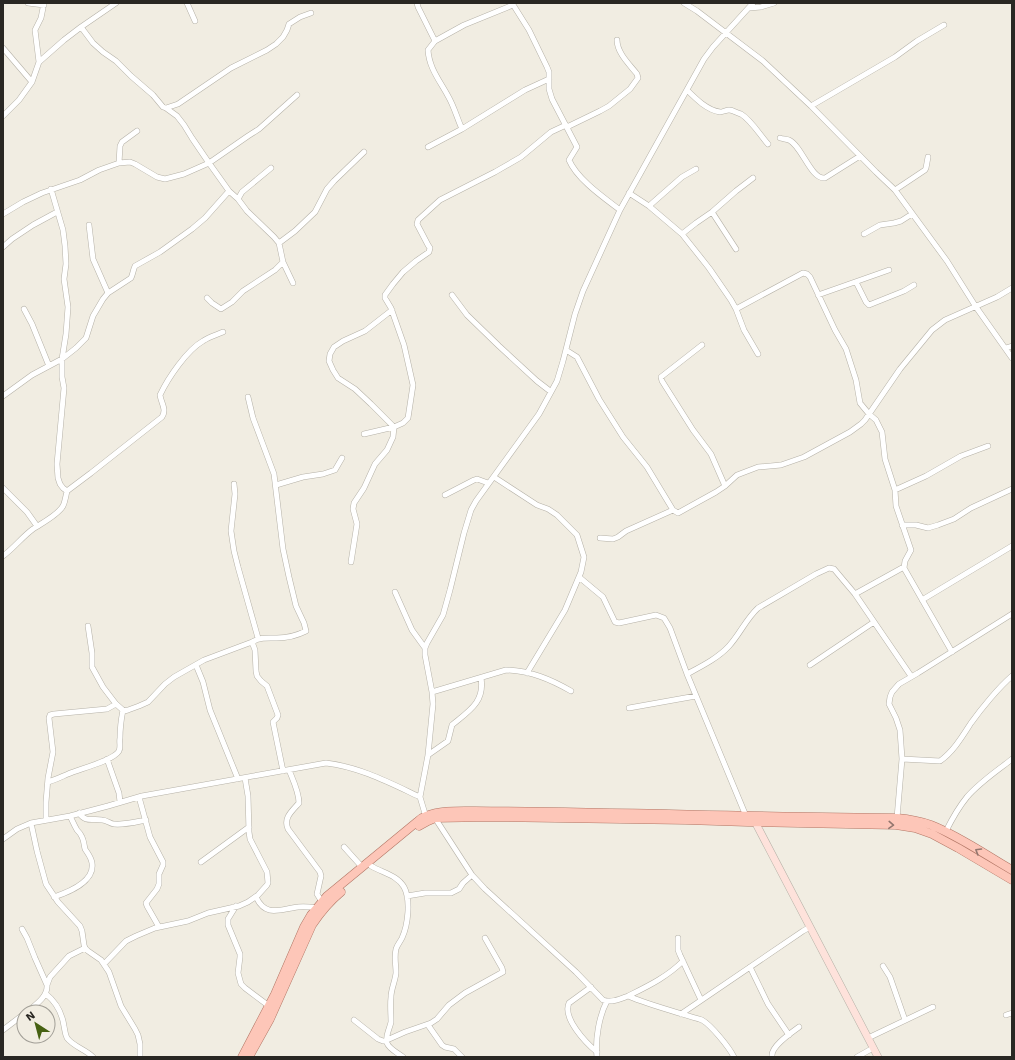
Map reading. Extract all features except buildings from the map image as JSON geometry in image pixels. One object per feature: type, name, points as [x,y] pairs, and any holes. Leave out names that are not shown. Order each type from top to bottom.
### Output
[{"type":"main road","points":[[528,814],[686,820],[751,818],[889,825],[915,828],[942,839],[1012,880]]},
{"type":"main road","points":[[242,1057],[269,1006],[304,927],[311,915],[327,896],[362,867],[429,819],[528,814],[751,818],[897,818],[915,820],[946,831],[1012,870]]},
{"type":"main road","points":[[248,1057],[270,1019],[312,926],[320,912],[371,866],[429,819]]},
{"type":"street","points":[[3,116],[19,100],[32,82],[39,62],[35,30],[41,18],[44,4],[28,3]]},
{"type":"street","points":[[39,62],[64,40],[116,3]]},
{"type":"street","points":[[187,3],[195,21]]},
{"type":"street","points":[[417,3],[435,41]]},
{"type":"street","points":[[684,3],[697,11],[762,61],[811,106],[895,190],[947,261],[976,307],[1012,358]]},
{"type":"street","points":[[683,961],[657,982],[614,1001],[603,1000],[576,972],[485,889],[472,874],[429,819],[420,797],[428,755],[433,704],[425,648],[443,614],[471,510],[488,483],[539,414],[550,391],[557,381],[575,314],[583,292],[629,193],[704,59],[713,47],[751,5],[761,8],[774,3]]},
{"type":"street","points":[[462,129],[449,98],[430,64],[428,50],[431,44],[435,41],[464,25],[513,4],[530,30],[547,67],[549,72],[549,89],[552,99],[577,147],[569,160],[571,165],[592,188],[620,210]]},
{"type":"street","points":[[166,108],[178,104],[230,68],[267,50],[283,37],[287,30],[288,24],[311,13]]},
{"type":"street","points":[[811,106],[895,57],[917,41],[944,25]]},
{"type":"street","points":[[81,27],[92,43],[116,61],[154,95],[163,107],[180,120],[208,163],[229,191],[279,243],[283,262],[293,282]]},
{"type":"street","points":[[364,434],[403,424],[408,418],[413,385],[404,345],[392,310],[385,298],[386,294],[403,272],[429,252],[430,248],[417,224],[418,220],[440,200],[521,157],[551,132],[609,106],[630,89],[638,78],[637,74],[620,51],[617,40]]},
{"type":"street","points":[[3,48],[32,82]]},
{"type":"street","points":[[428,147],[462,129],[525,90],[549,79]]},
{"type":"street","points":[[687,90],[695,98],[713,110],[722,112],[728,110],[742,115],[768,144]]},
{"type":"street","points":[[3,214],[23,202],[51,189],[80,180],[99,170],[119,163],[130,162],[157,177],[165,179],[184,174],[208,163],[259,129],[297,95]]},
{"type":"street","points":[[119,163],[120,146],[122,142],[137,130]]},
{"type":"street","points":[[780,138],[789,140],[796,145],[810,167],[819,177],[822,178],[825,178],[860,156]]},
{"type":"street","points":[[279,243],[295,231],[315,212],[325,193],[334,181],[364,152]]},
{"type":"street","points":[[895,190],[925,170],[928,157]]},
{"type":"street","points":[[238,199],[242,192],[271,168]]},
{"type":"street","points":[[649,206],[682,177],[696,169]]},
{"type":"street","points":[[682,234],[712,212],[753,178]]},
{"type":"street","points":[[51,189],[63,230],[66,264],[64,279],[68,307],[62,359],[62,377],[64,388],[57,470],[60,484],[62,488],[67,491]]},
{"type":"street","points":[[3,396],[32,375],[62,359],[76,348],[86,338],[93,316],[108,293],[131,278],[135,266],[174,243],[205,218],[229,191]]},
{"type":"street","points":[[629,193],[649,206],[682,234],[709,268],[736,309],[744,330],[758,354]]},
{"type":"street","points":[[3,247],[33,225],[57,212]]},
{"type":"street","points":[[712,212],[736,249]]},
{"type":"street","points":[[864,234],[880,225],[901,221],[912,214]]},
{"type":"street","points":[[89,224],[93,259],[108,293]]},
{"type":"street","points":[[207,298],[221,309],[232,302],[243,291],[275,270],[283,262]]},
{"type":"street","points":[[818,295],[889,270]]},
{"type":"street","points":[[736,309],[803,273],[810,277],[846,349],[856,380],[860,403],[876,420],[882,432],[885,459],[895,490],[896,506],[911,550],[906,559],[904,568],[952,652]]},
{"type":"street","points":[[856,282],[869,305],[914,285]]},
{"type":"street","points":[[566,350],[577,357],[599,399],[623,437],[647,467],[673,510],[678,514],[725,486],[737,475],[758,467],[781,465],[804,458],[850,432],[861,424],[900,369],[932,330],[945,320],[997,297],[1012,288]]},
{"type":"street","points":[[452,295],[467,315],[498,346],[550,391]]},
{"type":"street","points":[[24,309],[32,324],[49,366]]},
{"type":"street","points":[[392,310],[365,331],[343,341],[334,347],[330,354],[330,361],[338,378],[355,389],[394,427]]},
{"type":"street","points":[[3,556],[33,529],[52,516],[64,505],[67,491],[162,416],[165,412],[160,395],[170,377],[194,348],[202,341],[223,332]]},
{"type":"street","points":[[702,345],[661,377],[685,418],[711,454],[725,486]]},
{"type":"street","points":[[1006,348],[1012,346]]},
{"type":"street","points":[[88,626],[92,653],[92,667],[103,687],[116,704],[123,710],[128,710],[148,702],[174,677],[204,660],[252,642],[258,638],[286,638],[306,631],[296,606],[283,549],[274,474],[253,418],[248,398]]},
{"type":"street","points":[[351,562],[357,524],[353,509],[354,504],[364,488],[375,464],[387,450],[394,427]]},
{"type":"street","points":[[895,490],[926,476],[961,456],[988,446]]},
{"type":"street","points":[[276,485],[335,470],[342,458]]},
{"type":"street","points":[[494,476],[537,505],[548,509],[557,515],[577,535],[584,557],[579,577],[565,610],[527,673]]},
{"type":"street","points":[[445,495],[477,479],[488,483]]},
{"type":"street","points":[[234,484],[235,494],[232,531],[234,551],[258,638]]},
{"type":"street","points":[[3,488],[27,512],[37,526]]},
{"type":"street","points":[[902,525],[916,525],[928,528],[938,525],[954,519],[971,508],[1012,489]]},
{"type":"street","points":[[600,538],[613,539],[626,531],[673,510]]},
{"type":"street","points":[[922,600],[1012,546]]},
{"type":"street","points":[[687,674],[710,661],[729,646],[752,612],[816,574],[829,568],[834,568],[855,594],[911,676]]},
{"type":"street","points":[[855,594],[904,568]]},
{"type":"street","points":[[579,577],[603,597],[615,622],[617,623],[656,615],[664,618],[670,628],[696,696],[751,818],[878,1057]]},
{"type":"street","points":[[395,592],[412,630],[425,648]]},
{"type":"street","points":[[897,818],[902,759],[900,730],[890,704],[892,692],[899,684],[911,676],[1012,614]]},
{"type":"street","points":[[810,664],[874,622]]},
{"type":"street","points":[[252,642],[255,650],[257,676],[261,682],[267,686],[278,714],[277,718],[273,722],[283,771]]},
{"type":"street","points":[[196,665],[203,682],[210,710],[238,779]]},
{"type":"street","points":[[432,692],[506,670],[539,676],[571,691]]},
{"type":"street","points":[[902,759],[940,761],[944,758],[962,737],[989,700],[1012,676]]},
{"type":"street","points":[[428,755],[448,741],[452,724],[473,708],[481,693],[481,678]]},
{"type":"street","points":[[629,708],[696,696]]},
{"type":"street","points":[[46,820],[48,782],[53,752],[50,716],[54,714],[107,709],[116,704]]},
{"type":"street","points":[[48,782],[58,779],[68,773],[107,760],[118,752],[120,748],[123,710]]},
{"type":"street","points":[[946,831],[954,815],[968,796],[992,774],[1012,759]]},
{"type":"street","points":[[107,760],[119,793],[120,802]]},
{"type":"street","points":[[3,839],[31,823],[70,816],[139,797],[326,763],[340,765],[374,776],[420,797]]},
{"type":"street","points":[[256,897],[261,905],[267,910],[273,911],[319,905],[317,894],[321,876],[320,872],[286,825],[288,816],[299,803],[295,785],[289,770]]},
{"type":"street","points":[[104,964],[126,941],[136,936],[159,927],[188,921],[208,913],[248,902],[256,897],[267,885],[267,872],[250,839],[248,796],[245,778]]},
{"type":"street","points":[[139,797],[150,837],[163,862],[159,874],[159,884],[157,889],[146,902],[159,927]]},
{"type":"street","points":[[79,813],[86,820],[104,820],[111,824],[126,824],[146,820]]},
{"type":"street","points":[[54,897],[76,887],[88,878],[92,870],[90,857],[84,848],[83,838],[70,816]]},
{"type":"street","points":[[31,823],[46,884],[58,902],[80,926],[85,948],[104,964],[109,972],[121,1006],[138,1035],[140,1057]]},
{"type":"street","points":[[202,862],[249,827]]},
{"type":"street","points":[[344,847],[362,867]]},
{"type":"street","points":[[371,866],[396,878],[403,886],[407,896],[408,906],[404,934],[396,949],[396,977],[391,997],[391,1023],[387,1040],[388,1045],[403,1057]]},
{"type":"street","points":[[407,896],[426,893],[455,892],[472,874]]},
{"type":"street","points":[[236,906],[228,919],[228,925],[240,954],[238,973],[241,984],[269,1006]]},
{"type":"street","points":[[681,1014],[810,927]]},
{"type":"street","points":[[22,929],[48,989],[46,994],[36,1004]]},
{"type":"street","points":[[354,1020],[378,1039],[383,1041],[428,1025],[437,1019],[449,1005],[465,993],[503,972],[485,938]]},
{"type":"street","points":[[678,938],[678,950],[701,1000]]},
{"type":"street","points":[[47,985],[50,977],[69,956],[85,948]]},
{"type":"street","points":[[883,966],[890,976],[905,1020]]},
{"type":"street","points":[[750,967],[768,1004],[789,1035]]},
{"type":"street","points":[[590,987],[569,1003],[567,1011],[574,1028],[597,1054]]},
{"type":"street","points":[[46,994],[51,998],[59,1010],[66,1036],[76,1046],[93,1057]]},
{"type":"street","points":[[628,996],[661,1009],[706,1022],[734,1057]]},
{"type":"street","points":[[597,1054],[599,1023],[602,1011],[607,1001]]},
{"type":"street","points":[[868,1038],[933,1007]]},
{"type":"street","points":[[1006,1015],[1012,1013]]},
{"type":"street","points":[[3,1030],[16,1020]]},
{"type":"street","points":[[428,1025],[442,1045],[454,1049],[462,1057]]},
{"type":"street","points":[[771,1057],[774,1048],[799,1027]]},
{"type":"street","points":[[858,1057],[874,1048]]}]
